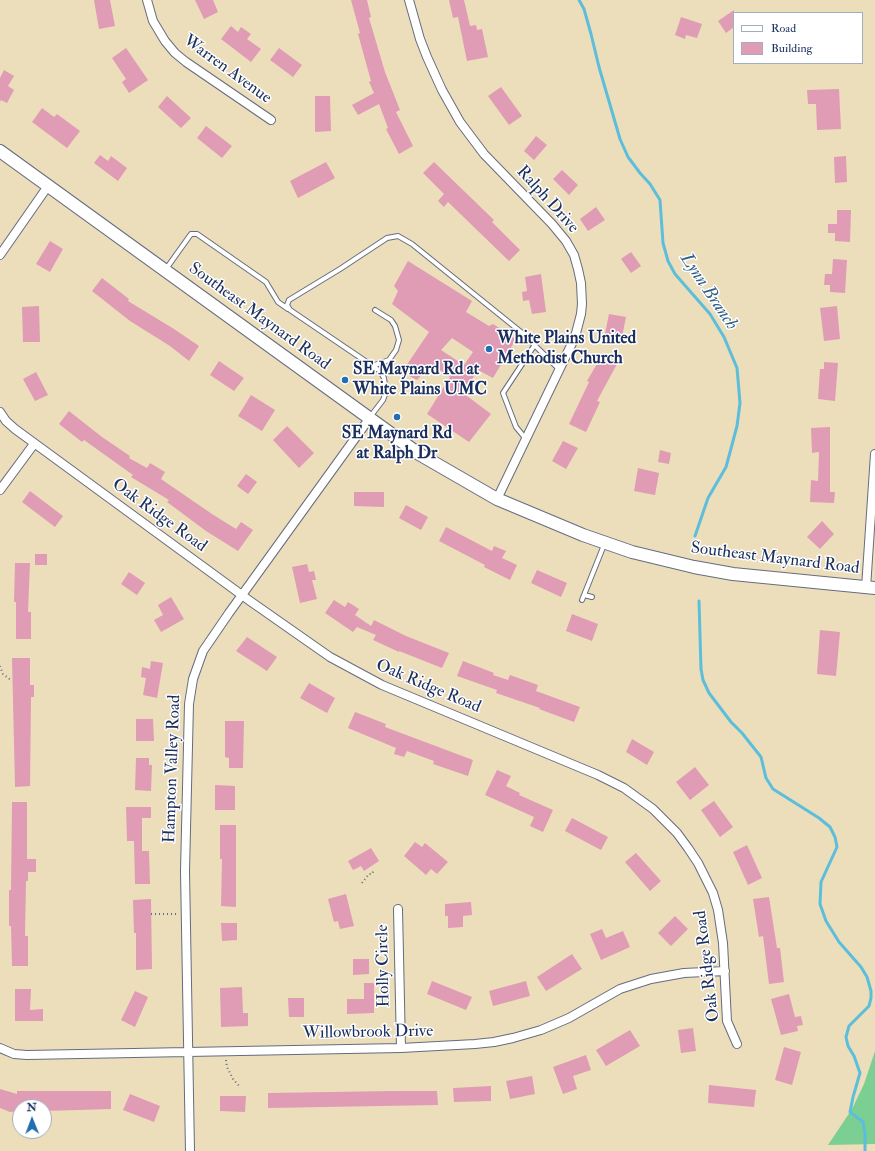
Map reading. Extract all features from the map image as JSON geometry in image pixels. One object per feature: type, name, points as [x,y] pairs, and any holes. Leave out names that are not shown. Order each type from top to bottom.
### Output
[{"type":"main road","name":"Southeast Maynard Road","points":[[0,151],[369,419],[419,454],[497,499],[605,543],[694,567],[725,573],[870,588]]},
{"type":"street","name":"Warren Avenue","points":[[148,0],[153,21],[165,41],[175,53],[271,120]]},
{"type":"street","name":"Ralph Drive","points":[[409,0],[420,39],[427,57],[442,90],[460,122],[484,154],[552,224],[566,241],[574,255],[581,283],[581,314],[575,337],[497,499]]},
{"type":"street","points":[[0,254],[48,186]]},
{"type":"street","name":"Oak Ridge Road","points":[[0,412],[15,430],[315,648],[382,685],[598,775],[624,788],[643,801],[677,833],[698,863],[713,893],[720,918],[723,943],[727,1021],[737,1044]]},
{"type":"street","name":"Hampton Valley Road","points":[[190,1151],[185,871],[190,694],[193,678],[203,651],[369,419]]},
{"type":"street","points":[[0,490],[34,444]]},
{"type":"street","points":[[870,588],[875,454]]},
{"type":"street","name":"Holly Circle","points":[[398,909],[401,1048]]},
{"type":"street","name":"Willowbrook Drive","points":[[0,1048],[14,1054],[27,1055],[401,1048],[494,1042],[513,1038],[555,1024],[620,989],[651,979],[684,973],[725,971]]},
{"type":"lane","points":[[165,270],[191,234],[198,234],[266,282],[278,302],[380,371],[384,378],[386,392],[383,400],[369,419]]},
{"type":"lane","points":[[290,310],[287,305],[289,300],[387,238],[398,236],[418,249],[521,332],[560,370]]},
{"type":"lane","points":[[372,366],[389,360],[396,350],[399,340],[395,326],[391,320],[374,310]]},
{"type":"lane","points":[[526,439],[516,427],[503,393],[534,346]]},
{"type":"lane","points":[[582,600],[605,543]]},
{"type":"lane","points":[[584,595],[592,597]]},
{"type":"path","points":[[0,666],[3,674],[12,681]]},
{"type":"path","points":[[362,883],[369,874],[372,874],[374,869]]},
{"type":"path","points":[[151,914],[186,914]]},
{"type":"path","points":[[225,1051],[227,1067],[233,1079],[240,1087]]},
{"type":"green space","points":[[875,1051],[875,1144],[828,1145],[852,1109],[864,1084]]},
{"type":"building","points":[[94,0],[110,0],[115,26],[99,29]]},
{"type":"building","points":[[195,0],[213,0],[218,12],[204,19]]},
{"type":"building","points":[[351,0],[367,0],[371,17],[369,18],[385,72],[400,110],[396,112],[413,146],[399,154],[386,129],[388,128],[379,104],[358,115],[352,105],[374,93],[369,82],[371,81],[358,34],[360,33]]},
{"type":"building","points":[[449,0],[464,0],[470,26],[476,25],[477,30],[482,29],[488,57],[467,61],[458,17],[453,18]]},
{"type":"building","points":[[734,10],[733,28],[726,33],[718,21]]},
{"type":"building","points":[[681,17],[702,24],[697,38],[686,35],[685,39],[675,35]]},
{"type":"building","points":[[231,26],[238,32],[241,27],[251,34],[247,39],[261,49],[251,62],[221,39]]},
{"type":"building","points":[[126,48],[148,80],[129,93],[122,82],[126,79],[112,58]]},
{"type":"building","points":[[279,48],[302,65],[293,77],[270,60]]},
{"type":"building","points":[[4,70],[14,76],[8,86],[14,90],[7,103],[1,100],[0,102],[0,78]]},
{"type":"building","points":[[501,87],[522,116],[509,125],[488,96]]},
{"type":"building","points":[[839,89],[841,129],[817,130],[816,104],[808,104],[807,90]]},
{"type":"building","points":[[167,96],[191,118],[181,128],[158,107]]},
{"type":"building","points":[[315,96],[330,96],[331,131],[315,132]]},
{"type":"building","points":[[42,108],[54,117],[57,114],[80,131],[67,148],[32,122]]},
{"type":"building","points":[[206,126],[232,146],[222,158],[197,138]]},
{"type":"building","points":[[536,136],[547,145],[534,160],[524,151]]},
{"type":"building","points":[[100,155],[108,161],[111,156],[127,168],[118,181],[94,163]]},
{"type":"building","points":[[846,156],[847,182],[835,183],[834,157]]},
{"type":"building","points":[[326,162],[335,178],[298,198],[290,181]]},
{"type":"building","points":[[434,162],[494,220],[492,222],[520,250],[509,261],[448,202],[444,207],[438,201],[444,194],[423,173]]},
{"type":"building","points":[[562,170],[578,185],[569,195],[553,179]]},
{"type":"building","points":[[596,207],[605,220],[588,231],[580,219]]},
{"type":"building","points":[[837,210],[851,210],[850,242],[835,241],[835,233],[828,233],[828,224],[837,224]]},
{"type":"building","points":[[50,241],[63,249],[50,272],[36,264]]},
{"type":"building","points":[[631,252],[641,266],[631,273],[621,259]]},
{"type":"building","points":[[833,259],[847,260],[845,293],[830,292],[830,285],[824,285],[825,274],[832,274]]},
{"type":"building","name":"White Plains United Methodist Church","points":[[408,261],[472,301],[466,312],[489,326],[493,324],[516,339],[493,378],[478,370],[463,393],[491,414],[469,442],[427,414],[450,377],[431,364],[417,380],[402,372],[429,332],[392,304],[398,291],[394,286]],"holes":[[[452,338],[473,352],[464,365],[441,350]]]},
{"type":"building","points":[[541,274],[546,312],[532,314],[529,300],[523,301],[522,292],[527,291],[525,277]]},
{"type":"building","points":[[102,278],[129,299],[128,301],[199,346],[189,361],[170,346],[130,321],[92,291]]},
{"type":"building","points":[[39,306],[40,342],[23,342],[22,307]]},
{"type":"building","points":[[837,306],[840,339],[824,341],[820,308]]},
{"type":"building","points":[[609,314],[626,317],[621,342],[604,338]]},
{"type":"building","points":[[602,355],[617,364],[597,401],[600,402],[586,432],[569,424],[589,382],[587,381]]},
{"type":"building","points":[[219,361],[244,378],[234,391],[210,375]]},
{"type":"building","points":[[824,362],[838,363],[835,401],[818,399],[820,369],[824,369]]},
{"type":"building","points":[[36,372],[48,395],[35,401],[23,379]]},
{"type":"building","points":[[251,395],[275,410],[262,431],[238,416]]},
{"type":"building","points":[[69,411],[102,437],[130,456],[129,458],[147,468],[150,463],[165,472],[161,479],[212,514],[236,529],[241,522],[253,530],[238,551],[206,531],[167,502],[169,500],[131,477],[133,475],[84,440],[82,442],[59,424]]},
{"type":"building","points":[[287,426],[314,453],[299,468],[273,440]]},
{"type":"building","points":[[830,427],[830,492],[835,492],[834,503],[810,502],[811,480],[818,481],[819,452],[812,453],[811,428]]},
{"type":"building","points":[[563,441],[578,448],[566,469],[552,461]]},
{"type":"building","points":[[660,450],[671,453],[669,464],[658,462]]},
{"type":"building","points":[[638,468],[659,473],[655,495],[634,491]]},
{"type":"building","points":[[246,474],[257,482],[248,494],[237,486]]},
{"type":"building","points":[[30,491],[63,516],[55,527],[22,502]]},
{"type":"building","points":[[354,492],[384,492],[384,507],[354,506]]},
{"type":"building","points":[[406,505],[428,517],[421,530],[399,518]]},
{"type":"building","points":[[822,521],[834,534],[820,549],[807,537]]},
{"type":"building","points":[[446,527],[492,551],[494,546],[506,551],[502,558],[517,565],[510,580],[439,541]]},
{"type":"building","points":[[35,554],[47,554],[47,565],[35,565]]},
{"type":"building","points":[[15,563],[30,563],[28,612],[31,612],[31,639],[16,639],[16,602],[14,602]]},
{"type":"building","points":[[307,564],[309,572],[314,571],[316,580],[312,580],[317,599],[300,603],[292,567]]},
{"type":"building","points":[[537,570],[567,583],[561,597],[531,583]]},
{"type":"building","points":[[129,572],[145,583],[137,595],[121,584]]},
{"type":"building","points":[[171,597],[184,619],[161,632],[154,620],[163,615],[158,605]]},
{"type":"building","points":[[334,600],[345,607],[348,602],[359,609],[355,615],[371,626],[374,620],[406,636],[449,653],[442,668],[399,652],[373,640],[376,635],[357,627],[353,632],[325,613]]},
{"type":"building","points":[[572,614],[598,624],[592,641],[566,631]]},
{"type":"building","points":[[820,630],[840,632],[836,676],[817,674]]},
{"type":"building","points":[[247,637],[277,657],[267,671],[236,651]]},
{"type":"building","points":[[12,658],[30,658],[30,685],[34,685],[34,697],[31,697],[30,786],[15,787]]},
{"type":"building","points":[[151,661],[163,663],[157,698],[143,695],[146,678],[141,677],[142,667],[150,669]]},
{"type":"building","points":[[463,661],[494,673],[493,675],[508,680],[510,675],[538,685],[536,691],[580,707],[574,722],[539,709],[540,708],[496,693],[497,690],[457,676]]},
{"type":"building","points":[[309,683],[335,698],[327,713],[300,698]]},
{"type":"building","points":[[355,712],[386,724],[385,727],[473,760],[468,776],[433,764],[434,761],[407,751],[404,757],[394,754],[396,748],[348,728]]},
{"type":"building","points":[[136,719],[153,719],[154,741],[136,741]]},
{"type":"building","points":[[225,721],[244,721],[243,768],[229,768],[229,758],[225,757]]},
{"type":"building","points":[[632,739],[654,752],[647,765],[626,752]]},
{"type":"building","points":[[136,758],[149,758],[149,765],[152,765],[151,791],[135,790]]},
{"type":"building","points":[[695,767],[709,785],[690,800],[676,782]]},
{"type":"building","points":[[497,770],[511,776],[506,786],[520,793],[519,795],[553,810],[543,832],[530,826],[534,817],[485,795]]},
{"type":"building","points":[[215,785],[235,786],[235,810],[215,810]]},
{"type":"building","points":[[714,801],[733,827],[720,837],[701,810]]},
{"type":"building","points":[[12,802],[27,802],[27,859],[36,859],[36,872],[28,872],[28,881],[26,881],[25,936],[28,936],[28,966],[12,966],[11,926],[9,926],[9,890],[11,890]]},
{"type":"building","points":[[126,807],[151,807],[151,818],[142,818],[142,851],[149,851],[150,884],[135,884],[134,841],[127,841]]},
{"type":"building","points":[[572,818],[608,837],[601,850],[565,831]]},
{"type":"building","points":[[220,825],[236,825],[236,907],[221,906],[222,859],[220,859]]},
{"type":"building","points":[[415,842],[422,847],[425,843],[448,862],[437,874],[431,869],[426,875],[404,856]]},
{"type":"building","points":[[747,845],[762,878],[748,885],[733,852]]},
{"type":"building","points":[[371,848],[379,861],[364,871],[361,866],[353,870],[348,861]]},
{"type":"building","points":[[636,853],[661,881],[650,891],[625,862]]},
{"type":"building","points":[[346,894],[354,926],[340,929],[338,921],[334,922],[328,899]]},
{"type":"building","points":[[769,897],[777,948],[780,948],[784,982],[769,984],[763,936],[759,937],[753,899]]},
{"type":"building","points":[[151,899],[152,969],[136,970],[136,933],[134,933],[133,900]]},
{"type":"building","points":[[471,902],[472,915],[463,916],[463,927],[448,928],[448,916],[445,916],[445,904]]},
{"type":"building","points":[[675,916],[688,929],[671,946],[658,933]]},
{"type":"building","points":[[221,923],[237,923],[237,940],[222,941]]},
{"type":"building","points":[[602,929],[606,938],[623,931],[630,947],[601,960],[590,934]]},
{"type":"building","points":[[572,954],[582,969],[546,991],[537,977]]},
{"type":"building","points":[[353,959],[369,959],[369,974],[353,975]]},
{"type":"building","points":[[432,981],[472,997],[466,1010],[427,994]]},
{"type":"building","points":[[526,981],[530,996],[493,1006],[489,991]]},
{"type":"building","points":[[364,983],[374,983],[374,1013],[347,1014],[347,999],[364,999]]},
{"type":"building","points":[[242,987],[243,1013],[248,1013],[248,1026],[221,1027],[220,988]]},
{"type":"building","points":[[15,989],[31,989],[30,1010],[43,1009],[43,1021],[15,1021]]},
{"type":"building","points":[[135,991],[148,997],[135,1027],[121,1020]]},
{"type":"building","points":[[789,994],[795,1017],[801,1016],[803,1025],[797,1026],[798,1031],[781,1035],[771,999]]},
{"type":"building","points":[[288,998],[304,998],[304,1017],[289,1017]]},
{"type":"building","points":[[693,1028],[696,1051],[681,1053],[678,1030]]},
{"type":"building","points":[[630,1030],[640,1046],[606,1066],[596,1050]]},
{"type":"building","points":[[784,1047],[801,1052],[792,1085],[775,1080]]},
{"type":"building","points":[[586,1055],[591,1070],[573,1076],[577,1089],[563,1094],[553,1067]]},
{"type":"building","points":[[532,1076],[535,1094],[510,1099],[506,1081]]},
{"type":"building","points":[[709,1085],[756,1090],[754,1107],[708,1103]]},
{"type":"building","points":[[491,1086],[491,1101],[454,1102],[453,1088]]},
{"type":"building","points":[[0,1089],[17,1094],[17,1091],[111,1091],[111,1109],[52,1111],[52,1099],[12,1099],[12,1112],[0,1108]]},
{"type":"building","points":[[437,1091],[438,1105],[268,1108],[268,1093]]},
{"type":"building","points":[[130,1094],[160,1106],[154,1122],[123,1110]]},
{"type":"building","points":[[220,1096],[246,1096],[245,1112],[220,1111]]},
{"type":"waterway","name":"Lynn Branch","points":[[579,0],[584,9],[620,139],[628,157],[650,184],[660,200],[663,243],[668,261],[675,274],[710,314],[724,337],[737,368],[740,403],[737,426],[726,467],[708,498],[695,536]]},
{"type":"waterway","name":"Lynn Branch","points":[[699,601],[701,669],[703,680],[709,693],[731,722],[761,757],[766,778],[773,789],[819,818],[830,827],[835,837],[837,847],[821,882],[820,904],[826,921],[839,942],[861,967],[867,977],[871,991],[869,1006],[849,1026],[846,1037],[848,1046],[854,1056],[860,1073],[850,1112],[863,1122],[865,1133],[865,1151]]},
{"type":"place","name":"White Plains United Methodist Church","points":[[489,349]]},
{"type":"place","name":"SE Maynard Rd at White Plains UMC","points":[[345,380]]},
{"type":"place","name":"SE Maynard Rd at Ralph Dr","points":[[397,417]]}]
